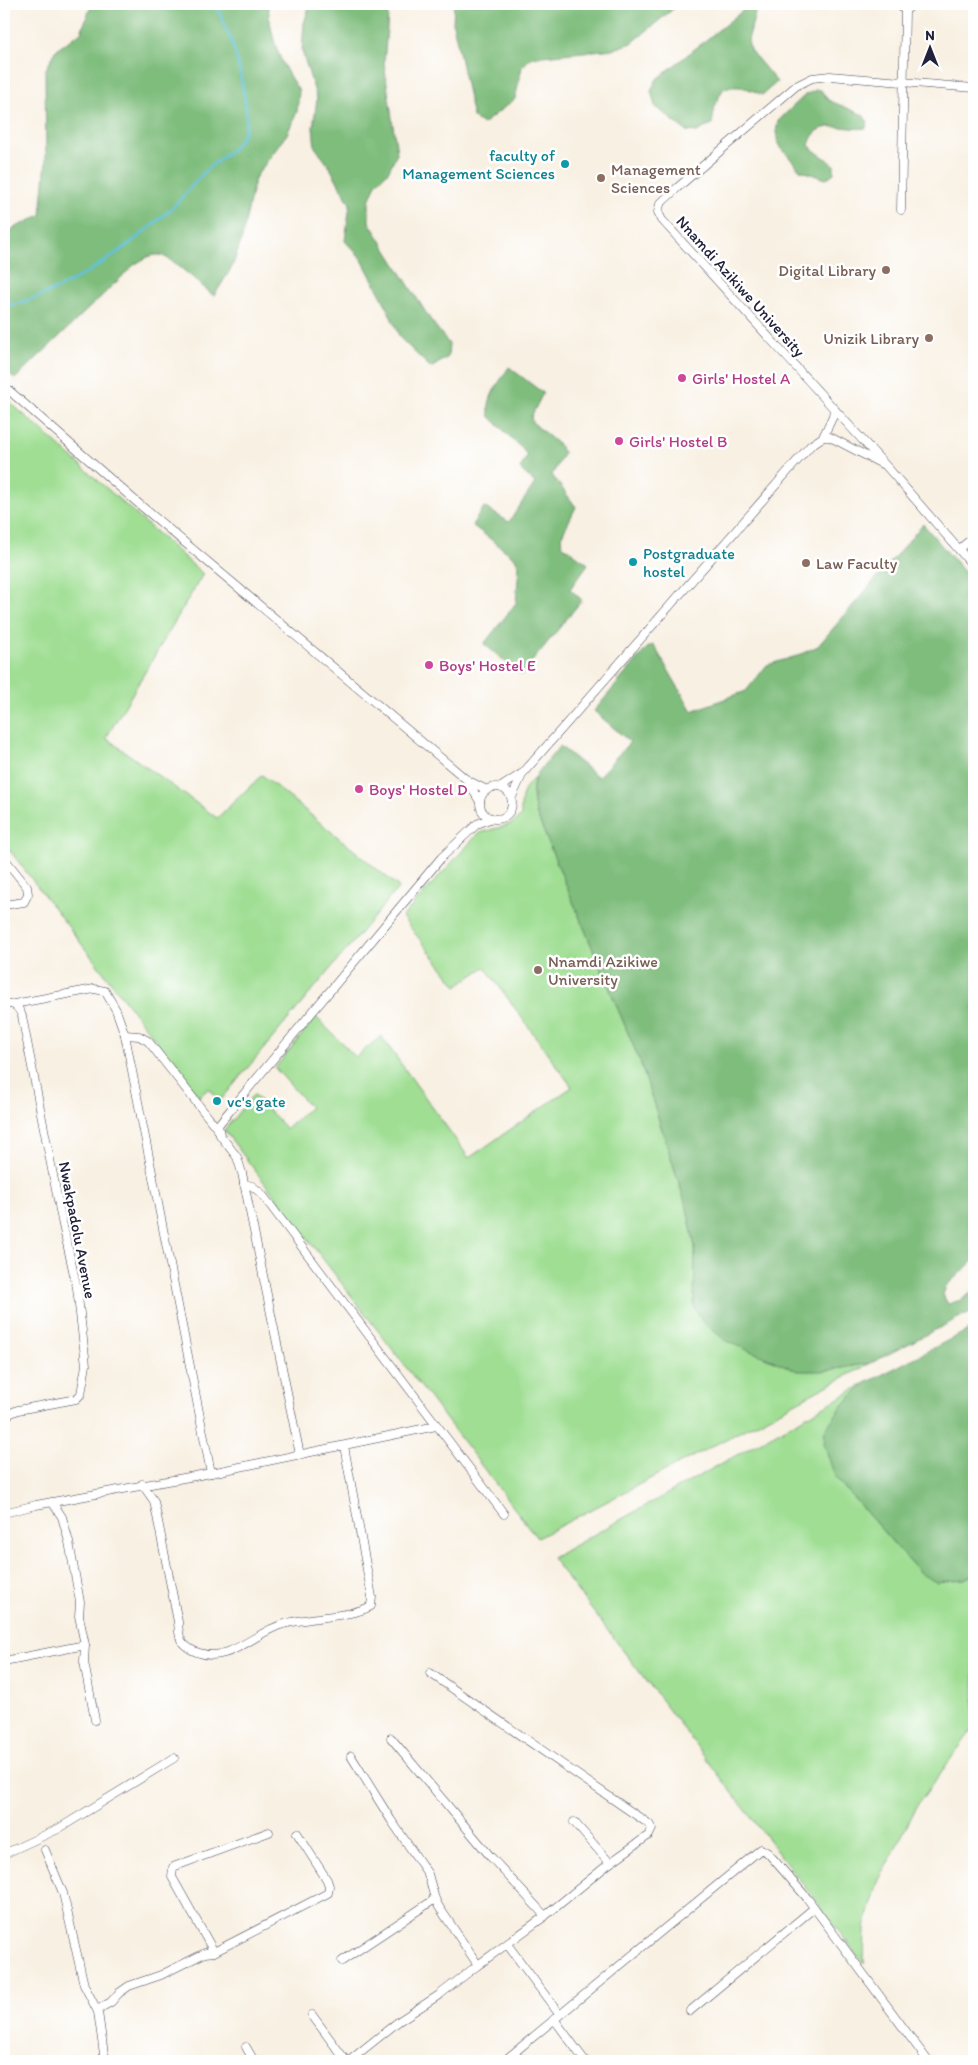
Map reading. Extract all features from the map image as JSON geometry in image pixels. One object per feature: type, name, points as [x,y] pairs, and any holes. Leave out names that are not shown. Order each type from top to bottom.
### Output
[{"type":"street","points":[[898,4],[905,11],[900,210]]},
{"type":"street","points":[[905,11],[913,4]]},
{"type":"street","name":"Nnamdi Azikiwe University","points":[[974,88],[830,76],[812,78],[796,86],[676,188],[660,204],[658,212],[662,220],[834,408],[974,567]]},
{"type":"street","points":[[4,386],[139,504],[467,780],[487,790]]},
{"type":"street","points":[[823,437],[833,416],[834,408]]},
{"type":"street","points":[[477,824],[482,795],[487,790],[501,787],[523,773],[810,445],[823,437],[830,437],[887,467]]},
{"type":"street","points":[[959,549],[974,537]]},
{"type":"street","points":[[512,797],[523,773]]},
{"type":"street","points":[[467,780],[486,815],[492,818],[499,819],[506,816],[513,804],[512,797],[501,787]]},
{"type":"street","points":[[219,1131],[220,1121],[441,858],[477,824],[492,818]]},
{"type":"street","points":[[4,858],[27,887],[28,894],[24,902],[4,905]]},
{"type":"street","points":[[4,1002],[14,1004],[94,989],[105,991],[116,1010],[125,1035],[211,1473]]},
{"type":"street","name":"Nwakpadolu Avenue","points":[[4,1416],[18,1410],[76,1399],[81,1394],[86,1365],[77,1288],[22,1016],[18,1007],[14,1004]]},
{"type":"street","points":[[125,1035],[139,1036],[148,1042],[219,1131],[237,1157],[250,1219],[264,1272],[300,1455]]},
{"type":"street","points":[[244,1184],[252,1186],[261,1193],[504,1514]]},
{"type":"street","points":[[4,1511],[142,1484],[211,1473],[436,1426]]},
{"type":"street","points":[[142,1484],[154,1500],[179,1639],[198,1653],[210,1655],[226,1654],[283,1624],[314,1617],[354,1612],[371,1606],[372,1597],[344,1446]]},
{"type":"street","points":[[52,1502],[62,1517],[69,1542],[80,1602],[78,1616],[85,1645],[84,1662],[95,1720]]},
{"type":"street","points":[[4,1661],[85,1645]]},
{"type":"street","points":[[312,2015],[347,2061],[399,2021],[439,1995],[545,1916],[610,1863],[649,1835],[652,1829],[649,1824],[430,1673]]},
{"type":"street","points":[[390,1738],[490,1856],[545,1916]]},
{"type":"street","points":[[351,1756],[390,1820],[428,1874],[434,1899],[478,1965]]},
{"type":"street","points":[[4,1854],[58,1829],[174,1758]]},
{"type":"street","points":[[574,1822],[610,1863]]},
{"type":"street","points":[[214,1952],[172,1878],[173,1867],[269,1832]]},
{"type":"street","points":[[98,2012],[129,1986],[161,1975],[199,1956],[214,1952],[328,1892],[327,1880],[297,1833]]},
{"type":"street","points":[[504,2061],[556,2016],[761,1849],[768,1853],[814,1908],[928,2061]]},
{"type":"street","points":[[45,1850],[63,1893],[84,1985],[98,2012],[105,2061]]},
{"type":"street","points":[[342,1961],[434,1899]]},
{"type":"street","points":[[690,2011],[814,1908]]},
{"type":"street","points":[[507,1944],[585,2061]]},
{"type":"street","points":[[246,2047],[254,2061]]},
{"type":"green space","points":[[92,4],[268,4],[271,28],[277,50],[286,70],[299,91],[297,112],[287,134],[255,178],[241,242],[232,267],[214,296],[179,266],[165,257],[153,255],[134,265],[15,379],[4,369],[4,233],[41,215],[46,161],[45,71],[55,51],[81,32]]},
{"type":"green space","points":[[310,4],[389,4],[384,63],[397,153],[388,172],[376,184],[369,201],[369,222],[430,319],[449,344],[448,357],[431,368],[400,338],[386,305],[361,258],[345,241],[350,204],[329,166],[315,147],[313,128],[317,99],[302,51],[304,23]]},
{"type":"green space","points":[[454,4],[679,4],[632,43],[614,49],[532,57],[522,67],[515,99],[483,124],[473,117],[453,24]]},
{"type":"green space","points":[[751,4],[757,6],[748,40],[750,50],[777,82],[762,95],[743,88],[723,89],[715,105],[712,124],[697,132],[686,131],[655,106],[651,91],[656,80]]},
{"type":"green space","points":[[821,90],[828,100],[863,115],[868,122],[866,128],[825,128],[813,136],[809,145],[834,165],[834,173],[826,179],[800,170],[778,144],[776,132],[778,121],[805,95]]},
{"type":"green space","points":[[509,367],[543,393],[531,417],[532,422],[559,445],[564,453],[552,475],[576,507],[561,537],[562,545],[588,564],[570,589],[582,600],[521,675],[484,644],[516,603],[519,567],[515,558],[472,525],[484,507],[509,522],[535,483],[520,469],[527,456],[524,451],[490,417],[489,404],[491,397]]},
{"type":"green space","points":[[4,397],[203,574],[106,738],[217,818],[262,775],[399,887],[220,1101],[209,1088],[199,1097],[4,843]]},
{"type":"green space","points":[[923,524],[974,583],[974,1260],[946,1286],[943,1295],[948,1304],[961,1300],[974,1291],[974,1310],[871,1363],[824,1371],[798,1371],[726,1341],[701,1320],[694,1307],[695,1247],[687,1208],[641,1064],[536,813],[533,791],[534,783],[540,769],[560,746],[598,777],[630,742],[594,711],[647,648],[653,645],[656,649],[692,711],[746,691],[767,665],[797,656],[818,646]]},
{"type":"green space","points":[[534,778],[532,795],[536,813],[641,1064],[687,1208],[695,1247],[694,1307],[824,1371],[871,1363],[537,1538],[224,1130],[254,1094],[286,1129],[310,1107],[275,1068],[316,1017],[356,1057],[381,1036],[469,1158],[572,1087],[485,967],[457,986],[402,917],[478,834],[506,826],[521,816],[523,795],[526,787]]},
{"type":"green space","points":[[974,1327],[974,1574],[964,1579],[936,1582],[921,1574],[835,1477],[824,1443],[825,1430],[842,1406],[864,1384]]},
{"type":"green space","points":[[864,1384],[842,1406],[835,1477],[921,1574],[964,1579],[974,1574],[974,1727],[918,1804],[878,1882],[865,1927],[864,1964],[552,1558]]},
{"type":"waterway","points":[[4,306],[46,294],[67,284],[109,258],[169,211],[205,171],[236,145],[244,132],[246,124],[243,86],[232,43],[216,4]]},
{"type":"place","name":"faculty of Management Sciences","points":[[565,164]]},
{"type":"place","name":"Management Sciences","points":[[601,178]]},
{"type":"place","name":"Digital Library","points":[[886,270]]},
{"type":"place","name":"Unizik Library","points":[[929,338]]},
{"type":"place","name":"Girls' Hostel A","points":[[682,378]]},
{"type":"place","name":"Girls' Hostel B","points":[[619,441]]},
{"type":"place","name":"Postgraduate hostel","points":[[633,562]]},
{"type":"place","name":"Law Faculty","points":[[806,563]]},
{"type":"place","name":"Boys' Hostel E","points":[[429,665]]},
{"type":"place","name":"Boys' Hostel D","points":[[359,789]]},
{"type":"place","name":"Nnamdi Azikiwe University","points":[[538,970]]},
{"type":"place","name":"vc's gate","points":[[217,1101]]}]
